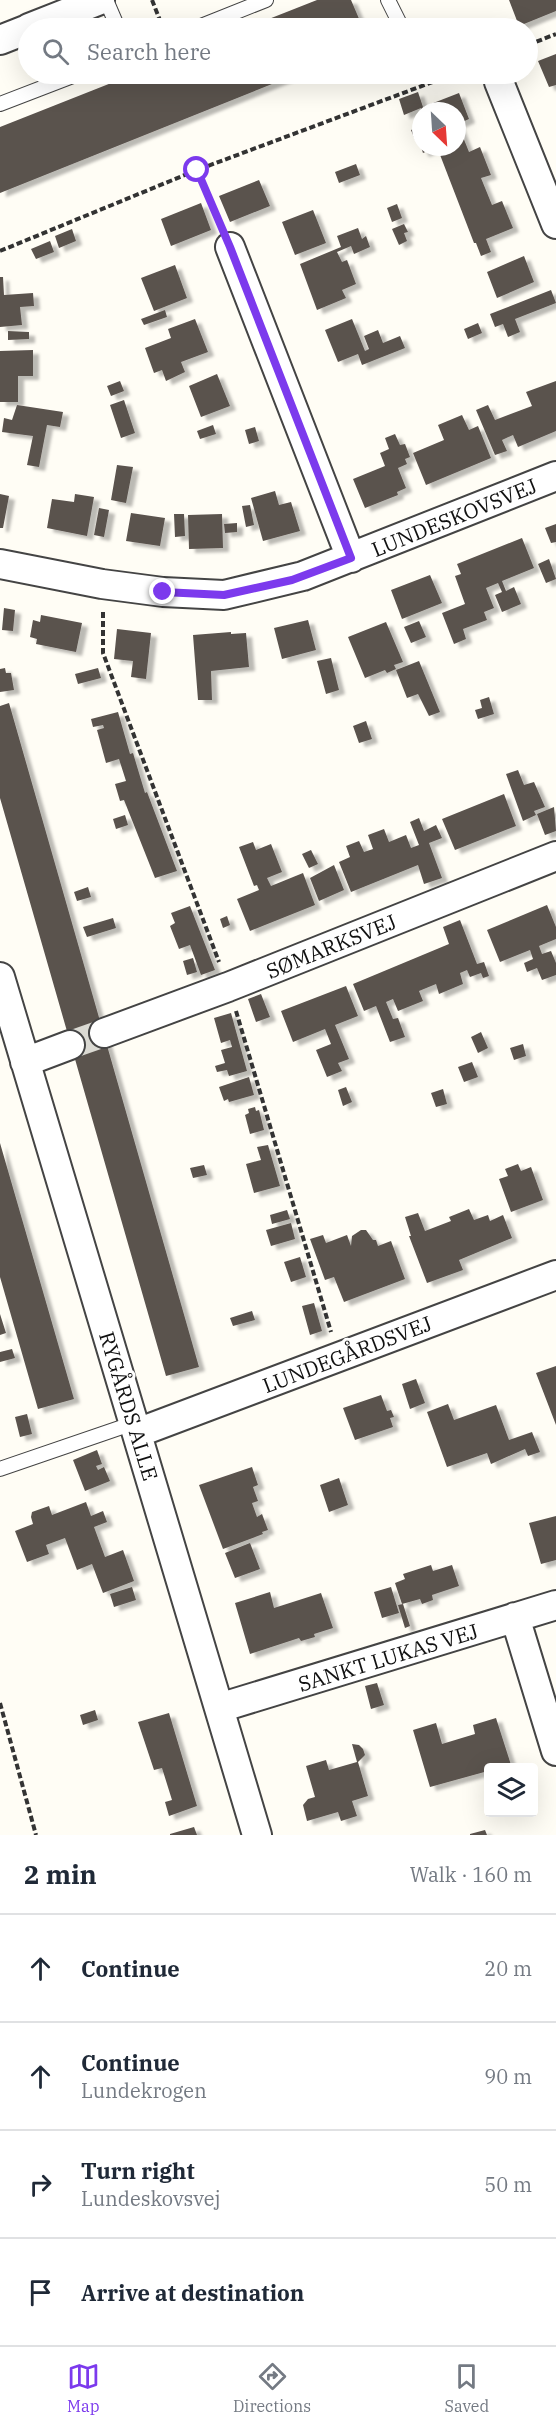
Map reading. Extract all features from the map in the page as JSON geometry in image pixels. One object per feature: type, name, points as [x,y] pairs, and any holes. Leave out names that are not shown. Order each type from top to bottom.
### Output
[{"type":"street","points":[[55,18],[94,1]]},
{"type":"street","points":[[0,40],[18,33]]},
{"type":"street","points":[[500,84],[556,224]]},
{"type":"street","points":[[230,247],[351,558]]},
{"type":"street","name":"LUNDESKOVSVEJ","points":[[0,564],[102,584],[163,592],[224,595],[292,580],[556,476]]},
{"type":"street","name":"SØMARKSVEJ","points":[[104,1033],[228,987],[556,855]]},
{"type":"street","name":"RYGÅRDS ALLE","points":[[0,977],[257,1835]]},
{"type":"street","points":[[25,1062],[70,1045]]},
{"type":"street","name":"LUNDEGÅRDSVEJ","points":[[136,1428],[556,1275]]},
{"type":"street","name":"SANKT LUKAS VEJ","points":[[219,1708],[556,1605]]},
{"type":"street","points":[[515,1617],[556,1751]]},
{"type":"lane","points":[[221,18],[266,0]]},
{"type":"lane","points":[[388,0],[397,18]]},
{"type":"lane","points":[[94,1],[109,18]]},
{"type":"lane","points":[[0,104],[52,84]]},
{"type":"lane","points":[[0,1469],[136,1428]]},
{"type":"path","points":[[152,0],[159,18]]},
{"type":"path","points":[[538,41],[556,34]]},
{"type":"path","points":[[0,251],[197,170],[427,84]]},
{"type":"path","points":[[197,170],[230,247]]},
{"type":"path","points":[[0,1703],[36,1835]]},
{"type":"building","points":[[317,0],[351,0],[359,18],[271,18]]},
{"type":"building","points":[[509,0],[556,0],[556,11],[538,18],[516,18]]},
{"type":"building","points":[[556,54],[556,85],[549,87],[538,61]]},
{"type":"building","points":[[109,84],[272,84],[0,193],[0,127]]},
{"type":"building","points":[[418,92],[421,102],[412,102],[412,112],[404,115],[399,99]]},
{"type":"building","points":[[459,93],[462,102],[436,102]]},
{"type":"building","points":[[466,144],[469,152],[480,147],[491,175],[481,178],[492,205],[502,201],[513,228],[486,239],[491,252],[481,256],[440,156],[466,156]]},
{"type":"building","points":[[356,164],[360,175],[339,183],[335,172]]},
{"type":"building","points":[[259,180],[270,206],[230,222],[219,196]]},
{"type":"building","points":[[201,203],[211,230],[171,246],[161,219]]},
{"type":"building","points":[[397,204],[402,218],[392,222],[387,208]]},
{"type":"building","points":[[313,210],[326,243],[295,255],[282,222]]},
{"type":"building","points":[[404,224],[408,232],[404,233],[407,241],[399,245],[392,229]]},
{"type":"building","points":[[358,228],[362,239],[366,236],[370,247],[354,254],[351,246],[337,252],[342,262],[347,260],[356,284],[342,290],[346,298],[317,310],[300,264],[341,247],[337,236]]},
{"type":"building","points":[[72,229],[76,241],[59,248],[55,236]]},
{"type":"building","points":[[50,241],[54,252],[36,259],[31,249]]},
{"type":"building","points":[[524,256],[534,282],[497,298],[487,272]]},
{"type":"building","points":[[175,265],[187,298],[154,311],[141,278]]},
{"type":"building","points":[[0,277],[3,277],[4,295],[33,293],[34,306],[20,307],[22,325],[0,327]]},
{"type":"building","points":[[551,290],[556,303],[515,319],[520,332],[508,337],[503,324],[495,327],[490,314]]},
{"type":"building","points":[[165,310],[167,317],[144,325],[141,319]]},
{"type":"building","points":[[195,319],[208,352],[181,362],[185,372],[166,381],[162,370],[154,373],[145,348],[171,338],[168,329]]},
{"type":"building","points":[[352,319],[365,351],[369,349],[364,336],[378,330],[383,343],[400,336],[405,348],[362,365],[358,354],[338,362],[325,330]]},
{"type":"building","points":[[478,323],[482,333],[468,339],[464,329]]},
{"type":"building","points":[[8,331],[29,332],[29,339],[8,340]]},
{"type":"building","points":[[33,350],[33,376],[18,376],[18,402],[0,402],[0,351]]},
{"type":"building","points":[[217,374],[230,406],[201,417],[189,386]]},
{"type":"building","points":[[120,381],[124,391],[111,396],[107,386]]},
{"type":"building","points":[[556,381],[556,431],[518,447],[513,435],[502,440],[507,451],[495,455],[476,410],[488,405],[495,420],[532,406],[526,392]]},
{"type":"building","points":[[124,400],[135,433],[121,438],[110,405]]},
{"type":"building","points":[[17,405],[63,412],[60,427],[47,425],[39,467],[27,465],[33,436],[2,432],[4,418],[12,420]]},
{"type":"building","points":[[462,415],[469,430],[478,426],[491,458],[426,485],[413,453],[444,440],[438,425]]},
{"type":"building","points":[[213,425],[216,434],[200,439],[197,431]]},
{"type":"building","points":[[255,427],[259,441],[249,444],[245,430]]},
{"type":"building","points":[[395,434],[400,445],[405,444],[410,457],[405,459],[407,464],[398,468],[406,488],[397,492],[398,495],[365,508],[353,479],[385,466],[380,453],[389,449],[385,438]]},
{"type":"building","points":[[117,465],[133,467],[126,503],[111,500]]},
{"type":"building","points":[[275,491],[279,505],[291,502],[300,531],[263,541],[251,498]]},
{"type":"building","points":[[0,494],[9,496],[3,528],[0,528]]},
{"type":"building","points":[[75,494],[94,497],[87,536],[47,528],[52,499],[74,502]]},
{"type":"building","points":[[250,505],[254,525],[246,527],[242,506]]},
{"type":"building","points":[[99,508],[109,510],[104,537],[94,535]]},
{"type":"building","points":[[131,513],[165,518],[160,546],[126,541]]},
{"type":"building","points":[[174,514],[184,514],[185,536],[175,537]]},
{"type":"building","points":[[222,514],[223,548],[189,549],[188,515]]},
{"type":"building","points":[[237,523],[237,532],[225,533],[224,524]]},
{"type":"building","points":[[556,524],[556,542],[551,543],[545,528]]},
{"type":"building","points":[[522,538],[534,568],[502,581],[506,591],[514,587],[521,604],[502,612],[495,595],[502,592],[498,583],[486,588],[494,608],[484,612],[487,620],[463,629],[466,639],[454,644],[442,613],[465,604],[455,576],[461,574],[457,564]]},
{"type":"building","points":[[549,559],[556,579],[546,583],[538,564]]},
{"type":"building","points":[[430,575],[442,603],[402,619],[391,590]]},
{"type":"building","points":[[4,608],[15,610],[13,631],[2,630]]},
{"type":"building","points":[[41,615],[82,623],[76,652],[36,644],[37,639],[30,637],[33,620],[40,622]]},
{"type":"building","points":[[308,620],[316,650],[282,659],[274,628]]},
{"type":"building","points":[[419,621],[426,637],[411,643],[404,627]]},
{"type":"building","points":[[386,622],[403,662],[394,665],[396,669],[387,673],[385,670],[365,678],[348,637]]},
{"type":"building","points":[[117,629],[151,633],[146,679],[131,677],[133,661],[114,659]]},
{"type":"building","points":[[231,632],[231,634],[246,633],[249,667],[211,671],[212,700],[198,700],[193,635]]},
{"type":"building","points":[[331,658],[339,690],[326,694],[317,661]]},
{"type":"building","points":[[419,661],[440,712],[429,716],[418,694],[407,698],[396,670]]},
{"type":"building","points":[[5,668],[6,673],[11,673],[14,690],[0,692],[0,669]]},
{"type":"building","points":[[98,668],[101,678],[78,684],[75,674]]},
{"type":"building","points":[[489,697],[494,714],[478,719],[475,710],[482,708],[480,700]]},
{"type":"building","points":[[9,703],[199,1367],[166,1376],[0,798],[0,706]]},
{"type":"building","points":[[118,712],[130,754],[133,753],[145,793],[147,792],[177,871],[155,878],[124,800],[120,801],[115,784],[126,781],[119,759],[106,763],[97,730],[104,728],[103,725],[93,727],[91,719]]},
{"type":"building","points":[[366,721],[372,739],[359,743],[353,726]]},
{"type":"building","points":[[518,770],[524,785],[534,782],[545,807],[534,811],[536,815],[523,821],[506,774]]},
{"type":"building","points":[[504,794],[516,826],[455,850],[442,819]]},
{"type":"building","points":[[554,807],[556,831],[545,835],[537,814]]},
{"type":"building","points":[[125,815],[128,825],[116,829],[113,819]]},
{"type":"building","points":[[419,818],[424,831],[436,825],[442,838],[429,843],[442,878],[424,884],[418,865],[351,892],[339,862],[350,857],[346,846],[359,841],[364,852],[373,849],[368,835],[384,829],[389,842],[406,835],[411,848],[419,845],[410,822]]},
{"type":"building","points":[[253,842],[256,850],[271,844],[282,872],[267,878],[271,886],[303,873],[315,905],[250,931],[237,899],[259,890],[257,885],[254,886],[239,847]]},
{"type":"building","points":[[311,850],[318,864],[309,868],[302,854]]},
{"type":"building","points":[[334,865],[344,890],[319,901],[310,878]]},
{"type":"building","points":[[88,887],[91,897],[77,901],[74,892]]},
{"type":"building","points":[[547,905],[556,927],[556,939],[539,946],[542,954],[551,951],[556,963],[556,975],[542,980],[537,968],[527,972],[524,963],[533,959],[530,950],[500,962],[487,930]]},
{"type":"building","points":[[190,906],[215,970],[201,975],[190,945],[179,949],[170,926],[175,923],[171,913]]},
{"type":"building","points":[[227,916],[230,925],[223,928],[220,919]]},
{"type":"building","points":[[113,918],[116,928],[87,937],[83,927]]},
{"type":"building","points":[[460,920],[477,964],[484,962],[489,976],[483,978],[481,973],[470,977],[467,970],[460,973],[463,984],[439,994],[436,984],[419,991],[423,1001],[398,1011],[393,999],[386,1002],[393,1019],[398,1018],[405,1037],[390,1042],[376,1006],[364,1011],[353,984],[449,944],[443,927]]},
{"type":"building","points":[[193,958],[197,972],[187,975],[183,961]]},
{"type":"building","points":[[346,986],[358,1016],[335,1025],[349,1059],[338,1063],[342,1071],[327,1077],[316,1050],[331,1044],[325,1029],[293,1042],[281,1011]]},
{"type":"building","points":[[261,994],[270,1017],[256,1022],[248,999]]},
{"type":"building","points":[[231,1013],[247,1071],[229,1076],[227,1070],[217,1072],[215,1066],[225,1063],[221,1050],[232,1047],[230,1040],[221,1043],[214,1018]]},
{"type":"building","points":[[481,1032],[488,1048],[478,1053],[471,1037]]},
{"type":"building","points":[[523,1044],[526,1056],[514,1060],[510,1048]]},
{"type":"building","points":[[472,1062],[478,1077],[464,1082],[458,1067]]},
{"type":"building","points":[[249,1077],[254,1095],[229,1102],[228,1099],[224,1101],[219,1087]]},
{"type":"building","points":[[346,1087],[352,1102],[343,1106],[338,1090]]},
{"type":"building","points":[[443,1089],[447,1104],[436,1107],[431,1093]]},
{"type":"building","points":[[255,1107],[256,1111],[259,1110],[264,1130],[250,1134],[245,1115],[249,1113],[248,1109]]},
{"type":"building","points":[[0,1143],[74,1399],[38,1409],[0,1277]]},
{"type":"building","points":[[268,1145],[280,1186],[254,1193],[246,1164],[261,1160],[257,1147]]},
{"type":"building","points":[[518,1164],[521,1171],[531,1167],[543,1200],[511,1212],[499,1179],[508,1176],[505,1169]]},
{"type":"building","points":[[204,1165],[207,1175],[193,1178],[190,1168]]},
{"type":"building","points":[[469,1209],[474,1220],[488,1215],[490,1221],[503,1215],[512,1238],[459,1260],[463,1270],[427,1283],[409,1236],[411,1236],[405,1217],[418,1213],[425,1231],[451,1221],[449,1217]]},
{"type":"building","points":[[287,1210],[290,1219],[272,1224],[270,1215]]},
{"type":"building","points":[[291,1223],[295,1239],[271,1246],[266,1230]]},
{"type":"building","points":[[361,1230],[366,1230],[373,1240],[376,1240],[378,1246],[391,1241],[405,1279],[344,1302],[334,1277],[325,1280],[310,1239],[323,1235],[326,1243],[347,1235],[351,1246],[352,1236]]},
{"type":"building","points":[[300,1257],[306,1277],[291,1282],[284,1262]]},
{"type":"building","points":[[314,1303],[322,1331],[310,1335],[302,1306]]},
{"type":"building","points":[[252,1311],[255,1320],[233,1326],[230,1318]]},
{"type":"building","points":[[0,1314],[6,1333],[0,1335]]},
{"type":"building","points":[[12,1349],[15,1358],[0,1362],[0,1352]]},
{"type":"building","points":[[556,1366],[556,1425],[536,1373]]},
{"type":"building","points":[[416,1379],[425,1403],[410,1409],[402,1384]]},
{"type":"building","points":[[381,1395],[387,1411],[391,1410],[394,1417],[390,1418],[393,1427],[355,1440],[343,1408]]},
{"type":"building","points":[[448,1404],[454,1420],[496,1405],[509,1440],[532,1432],[540,1452],[528,1456],[525,1449],[491,1464],[487,1453],[447,1467],[427,1412]]},
{"type":"building","points":[[27,1414],[32,1434],[20,1437],[15,1417]]},
{"type":"building","points":[[97,1450],[102,1464],[96,1466],[98,1470],[104,1467],[110,1481],[85,1491],[73,1460]]},
{"type":"building","points":[[252,1467],[258,1485],[253,1487],[258,1501],[252,1503],[257,1517],[262,1514],[268,1530],[223,1549],[199,1485]]},
{"type":"building","points":[[339,1478],[348,1505],[329,1512],[320,1485]]},
{"type":"building","points":[[86,1502],[91,1516],[103,1511],[107,1522],[94,1527],[105,1557],[123,1550],[134,1581],[103,1593],[92,1564],[77,1570],[65,1538],[46,1545],[49,1554],[27,1562],[15,1531],[33,1524],[32,1512],[49,1506],[52,1515]]},
{"type":"building","points":[[556,1516],[556,1560],[541,1564],[529,1523]]},
{"type":"building","points":[[250,1543],[260,1569],[235,1578],[225,1553]]},
{"type":"building","points":[[431,1565],[433,1571],[452,1565],[459,1586],[432,1595],[433,1600],[422,1604],[420,1599],[402,1604],[395,1583],[405,1579],[403,1574]]},
{"type":"building","points":[[132,1587],[136,1600],[114,1607],[110,1594]]},
{"type":"building","points":[[391,1587],[399,1613],[382,1618],[374,1592]]},
{"type":"building","points":[[270,1592],[274,1608],[321,1593],[333,1628],[314,1634],[315,1637],[301,1641],[299,1638],[250,1654],[235,1603]]},
{"type":"building","points":[[403,1604],[410,1626],[405,1628],[398,1605]]},
{"type":"building","points":[[377,1683],[384,1705],[371,1709],[365,1686]]},
{"type":"building","points":[[95,1710],[98,1720],[83,1725],[80,1715]]},
{"type":"building","points":[[169,1713],[197,1806],[169,1816],[165,1802],[172,1800],[162,1768],[154,1770],[138,1722]]},
{"type":"building","points":[[496,1718],[510,1763],[484,1763],[484,1772],[430,1787],[413,1730],[436,1723],[442,1744],[475,1734],[473,1725]]},
{"type":"building","points":[[352,1744],[359,1745],[365,1755],[358,1762],[368,1796],[352,1801],[357,1816],[341,1821],[338,1812],[307,1821],[303,1805],[308,1799],[315,1797],[306,1766],[326,1760],[329,1770],[357,1762]]},
{"type":"building","points":[[194,1827],[197,1835],[170,1835],[170,1834]]},
{"type":"building","points":[[485,1830],[487,1835],[470,1835],[470,1834]]},
{"type":"tunnel","points":[[70,1045],[104,1033]]},
{"type":"route","points":[[163,592],[224,595],[292,580],[351,558],[230,247],[197,170]]}]
